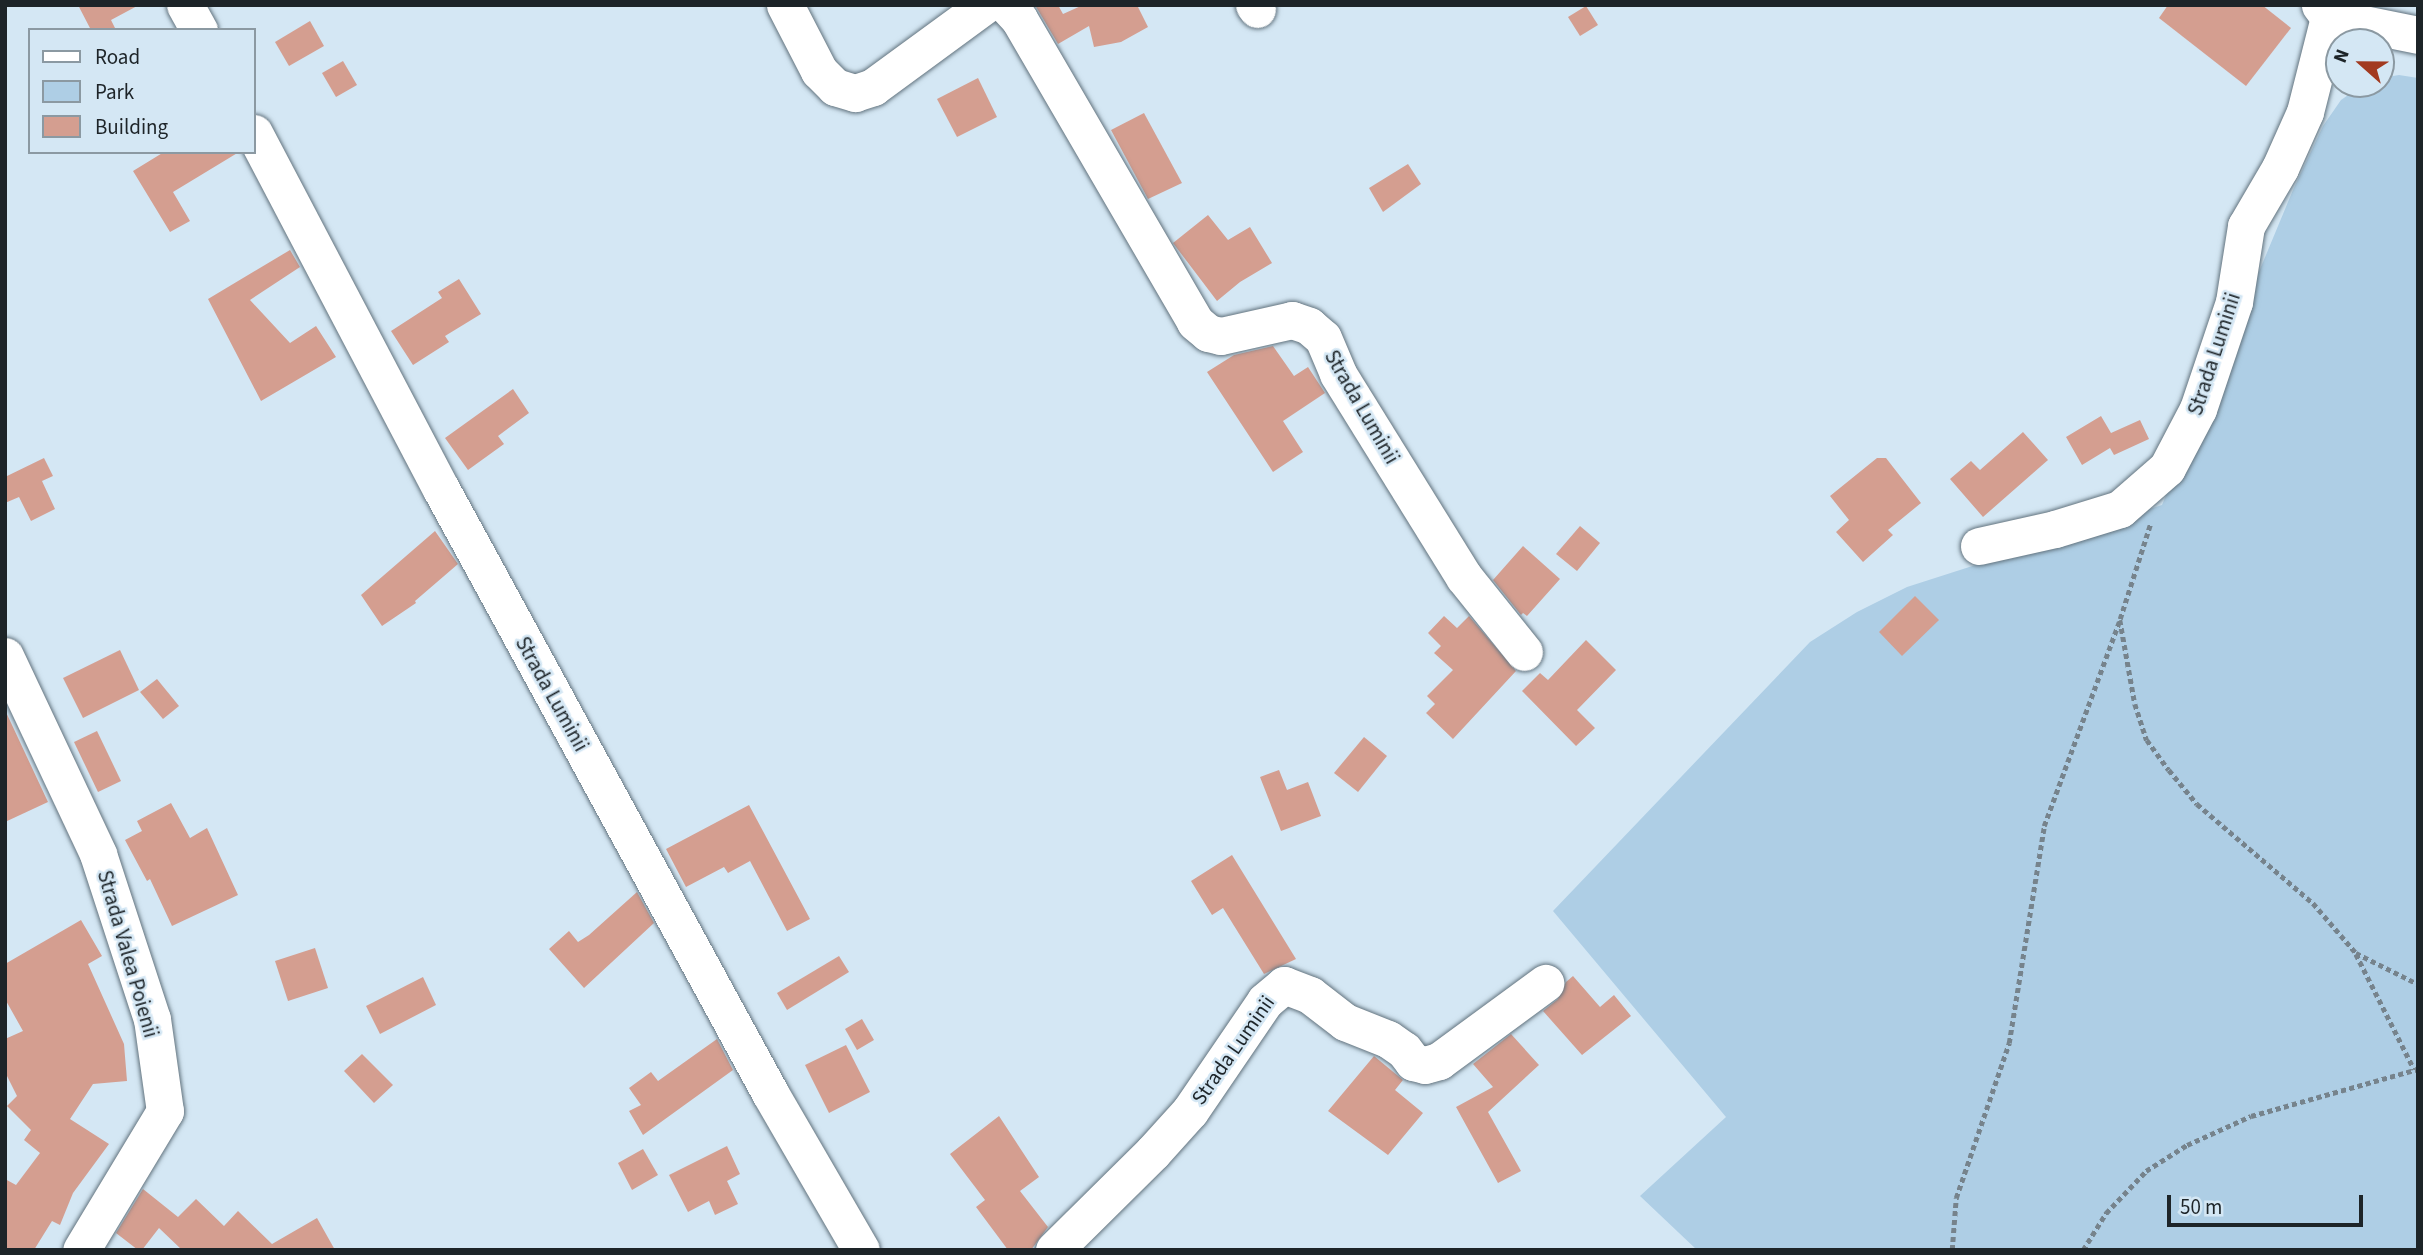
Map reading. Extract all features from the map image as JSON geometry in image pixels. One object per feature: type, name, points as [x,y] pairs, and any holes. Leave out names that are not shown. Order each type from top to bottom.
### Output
[{"type":"street","points":[[185,5],[197,28]]},
{"type":"street","points":[[785,5],[819,71],[835,87],[855,93],[873,87],[985,5]]},
{"type":"street","name":"Strada Luminii","points":[[1006,5],[1019,19],[1195,322],[1208,333],[1221,337],[1292,320],[1309,326],[1323,338],[1338,374],[1464,576],[1524,652]]},
{"type":"street","points":[[2324,11],[2418,35]]},
{"type":"street","name":"Strada Luminii","points":[[1979,546],[2055,529],[2120,509],[2167,468],[2198,409],[2234,302],[2246,226],[2280,168],[2305,113],[2324,11]]},
{"type":"street","name":"Strada Luminii","points":[[256,137],[460,525],[769,1093],[861,1250]]},
{"type":"street","name":"Strada Valea Poienii","points":[[5,656],[98,854],[152,1019],[165,1111],[81,1250]]},
{"type":"street","name":"Strada Luminii","points":[[1054,1250],[1153,1152],[1190,1111],[1265,1001],[1284,985],[1310,995],[1346,1022],[1388,1040],[1405,1050],[1413,1062],[1425,1065],[1439,1061],[1545,983]]},
{"type":"path","points":[[1952,1250],[1956,1198],[2009,1043],[2044,826],[2120,620],[2151,521]]},
{"type":"path","points":[[2083,1250],[2106,1213],[2146,1171],[2187,1145],[2251,1116],[2416,1069],[2356,953],[2313,903],[2197,803],[2147,740],[2139,716],[2120,620]]},
{"type":"path","points":[[2356,953],[2418,984]]},
{"type":"green space","points":[[2395,76],[2418,78],[2418,1250],[1697,1250],[1640,1196],[1726,1117],[1553,911],[1810,642],[1857,612],[1907,587],[2162,505],[2293,190],[2323,126],[2344,98],[2395,98]]},
{"type":"building","points":[[78,5],[139,5],[111,20],[115,28],[90,28]]},
{"type":"building","points":[[1035,5],[1058,5],[1063,14],[1083,5],[1137,5],[1148,27],[1121,42],[1094,47],[1089,26],[1058,44]]},
{"type":"building","points":[[2168,5],[2262,5],[2291,28],[2246,86],[2159,18]]},
{"type":"building","points":[[1586,6],[1598,25],[1580,36],[1568,17]]},
{"type":"building","points":[[310,21],[324,46],[289,66],[275,42]]},
{"type":"building","points":[[343,61],[357,85],[336,97],[322,73]]},
{"type":"building","points":[[978,78],[997,117],[957,137],[937,99]]},
{"type":"building","points":[[1144,113],[1182,183],[1148,199],[1111,130]]},
{"type":"building","points":[[161,154],[236,154],[173,192],[190,221],[170,232],[133,171]]},
{"type":"building","points":[[1408,164],[1421,184],[1383,212],[1369,188]]},
{"type":"building","points":[[1208,215],[1228,240],[1250,227],[1272,263],[1240,282],[1217,301],[1173,243]]},
{"type":"building","points":[[290,250],[300,267],[250,300],[290,343],[316,326],[336,357],[261,401],[208,299]]},
{"type":"building","points":[[459,279],[481,314],[445,336],[449,342],[413,365],[391,331],[442,298],[438,292]]},
{"type":"building","points":[[1273,346],[1294,376],[1308,367],[1325,393],[1283,421],[1303,452],[1273,472],[1207,372],[1234,355]]},
{"type":"building","points":[[513,389],[529,413],[498,436],[504,444],[468,470],[445,438]]},
{"type":"building","points":[[2101,416],[2111,433],[2140,420],[2149,439],[2114,455],[2110,448],[2082,465],[2066,437]]},
{"type":"building","points":[[2023,432],[2048,460],[1983,517],[1950,479],[1971,461],[1980,470]]},
{"type":"building","points":[[44,458],[53,476],[42,481],[55,509],[31,521],[19,497],[5,503],[5,477]]},
{"type":"building","points":[[1877,458],[1886,458],[1921,503],[1888,530],[1893,535],[1863,562],[1836,532],[1849,520],[1830,496]]},
{"type":"building","points":[[1580,526],[1600,543],[1577,571],[1556,554]]},
{"type":"building","points":[[435,531],[458,564],[415,601],[416,603],[382,626],[361,595]]},
{"type":"building","points":[[1523,546],[1560,579],[1527,616],[1523,613],[1521,615],[1493,580]]},
{"type":"building","points":[[1915,596],[1939,620],[1902,656],[1879,632]]},
{"type":"building","points":[[1444,616],[1457,628],[1469,616],[1516,671],[1453,739],[1426,713],[1435,704],[1427,696],[1453,670],[1434,653],[1441,646],[1428,633]]},
{"type":"building","points":[[1586,640],[1616,670],[1577,710],[1595,728],[1576,746],[1522,691],[1540,673],[1548,680]]},
{"type":"building","points":[[120,650],[139,690],[83,718],[63,678]]},
{"type":"building","points":[[157,679],[179,706],[163,719],[140,692]]},
{"type":"building","points":[[5,710],[48,802],[5,822]]},
{"type":"building","points":[[97,731],[121,781],[98,792],[74,742]]},
{"type":"building","points":[[1364,737],[1387,756],[1358,792],[1334,773]]},
{"type":"building","points":[[1279,770],[1287,790],[1308,782],[1321,816],[1281,831],[1260,777]]},
{"type":"building","points":[[171,803],[190,838],[207,828],[238,895],[172,926],[150,879],[147,881],[125,840],[142,831],[137,821]]},
{"type":"building","points":[[749,805],[810,919],[787,931],[750,861],[728,873],[724,867],[686,887],[666,849]]},
{"type":"building","points":[[1232,855],[1296,959],[1264,974],[1223,908],[1212,915],[1191,881]]},
{"type":"building","points":[[637,892],[654,923],[584,988],[549,949],[569,931],[578,942],[589,935]]},
{"type":"building","points":[[81,920],[102,956],[88,964],[124,1044],[127,1081],[93,1084],[70,1119],[109,1144],[73,1193],[60,1225],[52,1221],[34,1250],[5,1250],[5,1179],[16,1185],[40,1153],[24,1140],[31,1130],[7,1106],[17,1096],[5,1072],[5,1039],[23,1031],[5,999],[5,964]]},
{"type":"building","points":[[315,948],[328,988],[288,1001],[275,961]]},
{"type":"building","points":[[839,956],[849,972],[787,1010],[777,993]]},
{"type":"building","points":[[1573,976],[1600,1007],[1614,995],[1631,1016],[1582,1055],[1543,1011],[1558,999],[1566,982]]},
{"type":"building","points":[[423,977],[436,1005],[380,1034],[366,1006]]},
{"type":"building","points":[[862,1019],[874,1040],[857,1050],[845,1029]]},
{"type":"building","points":[[1511,1034],[1539,1065],[1488,1112],[1521,1171],[1498,1183],[1456,1107],[1493,1087],[1473,1064]]},
{"type":"building","points":[[717,1039],[733,1070],[643,1135],[629,1111],[641,1105],[629,1088],[651,1072],[658,1081]]},
{"type":"building","points":[[846,1045],[870,1092],[829,1113],[805,1065]]},
{"type":"building","points":[[362,1054],[393,1085],[374,1103],[344,1071]]},
{"type":"building","points":[[1374,1056],[1403,1080],[1395,1090],[1423,1113],[1388,1155],[1328,1111]]},
{"type":"building","points":[[999,1116],[1039,1177],[1020,1191],[1048,1227],[1031,1250],[1008,1250],[976,1207],[985,1200],[950,1154]]},
{"type":"building","points":[[727,1146],[740,1174],[727,1181],[738,1204],[715,1215],[709,1201],[688,1212],[669,1175]]},
{"type":"building","points":[[643,1149],[658,1175],[632,1190],[618,1163]]},
{"type":"building","points":[[143,1189],[178,1217],[196,1199],[224,1226],[238,1211],[272,1244],[317,1218],[335,1250],[182,1250],[159,1228],[142,1250],[138,1250],[116,1233]]}]
